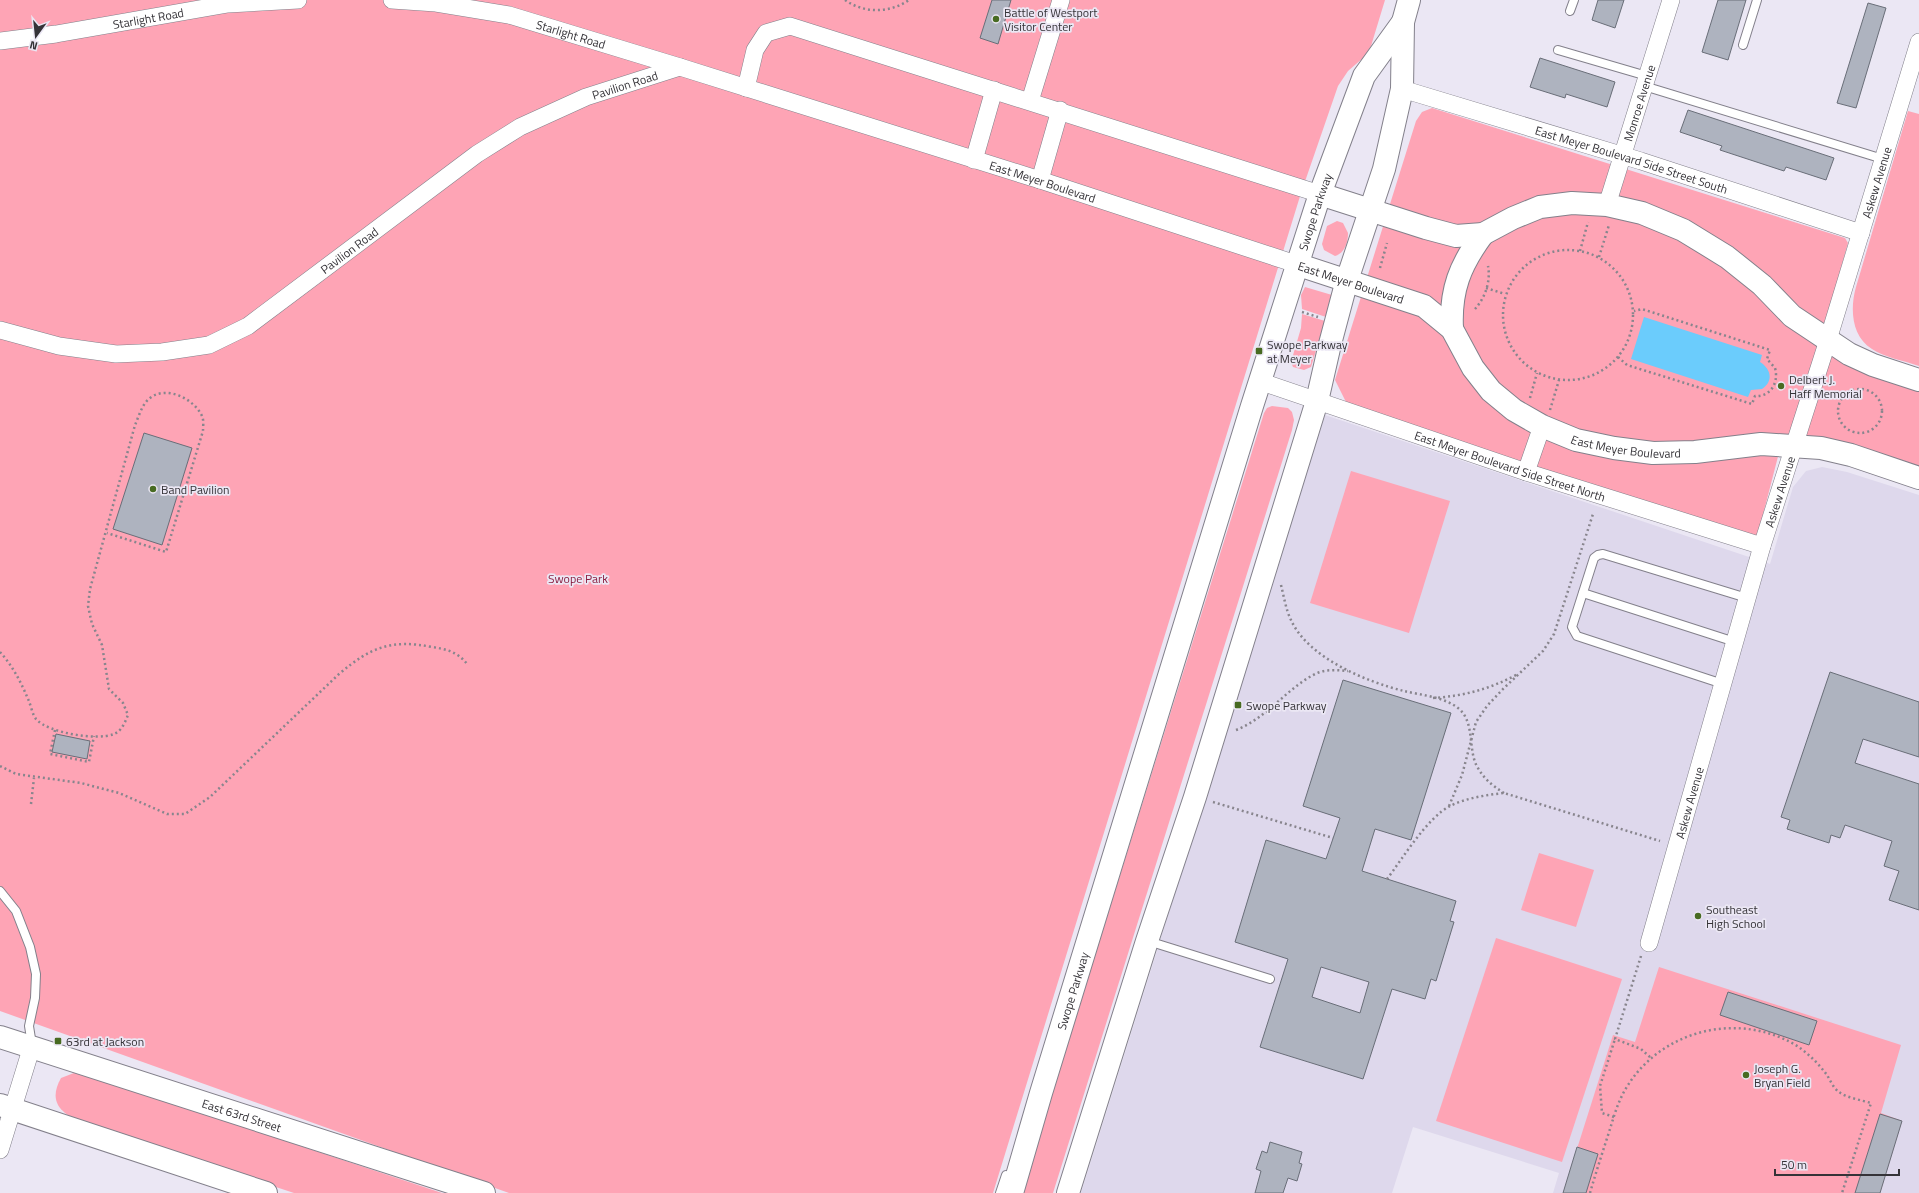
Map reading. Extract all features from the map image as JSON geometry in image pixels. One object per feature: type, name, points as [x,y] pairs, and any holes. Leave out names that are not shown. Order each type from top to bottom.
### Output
[{"type":"main road","name":"Swope Parkway","points":[[1012,1193],[1041,1093],[1296,264],[1320,194],[1364,76],[1402,22],[1409,0]]},
{"type":"main road","name":"Swope Parkway","points":[[1068,1193],[1147,941],[1195,797],[1317,401],[1330,344],[1348,280],[1384,169],[1402,89],[1402,22]]},
{"type":"main road","points":[[1320,194],[1426,228],[1456,236],[1483,234],[1512,218],[1540,207],[1572,203],[1608,215],[1642,213],[1683,230],[1726,257],[1762,285],[1792,316],[1849,354],[1919,380]]},
{"type":"main road","points":[[1452,329],[1451,308],[1454,291],[1462,265],[1483,234]]},
{"type":"main road","name":"East Meyer Boulevard","points":[[1296,264],[1424,306],[1452,329],[1473,368],[1491,391],[1514,410],[1545,420],[1576,440],[1614,448],[1653,453],[1695,452],[1761,444],[1821,448],[1845,454],[1919,478]]},
{"type":"main road","name":"East 63rd Street","points":[[0,1037],[32,1046],[484,1193]]},
{"type":"main road","points":[[6,1107],[266,1193]]},
{"type":"street","name":"Starlight Road","points":[[0,41],[56,34],[228,4],[298,0]]},
{"type":"street","name":"Starlight Road","points":[[392,0],[436,3],[509,15],[746,88]]},
{"type":"street","points":[[1030,101],[1061,0]]},
{"type":"street","name":"Monroe Avenue","points":[[1608,215],[1622,155],[1671,0]]},
{"type":"street","points":[[746,88],[755,50],[766,33],[790,26],[1060,110],[1320,194]]},
{"type":"street","name":"Askew Avenue","points":[[1645,948],[1762,546],[1828,340],[1919,42]]},
{"type":"street","name":"Pavilion Road","points":[[0,330],[59,346],[116,354],[162,352],[209,345],[248,326],[478,154],[520,127],[586,96],[680,67]]},
{"type":"street","name":"East Meyer Boulevard","points":[[746,88],[1040,180],[1296,264]]},
{"type":"street","name":"East Meyer Boulevard Side Street South","points":[[1402,89],[1622,155],[1861,233]]},
{"type":"street","points":[[974,160],[994,90]]},
{"type":"street","points":[[1040,180],[1060,110]]},
{"type":"street","name":"East Meyer Boulevard Side Street North","points":[[1260,381],[1526,472],[1762,546]]},
{"type":"street","points":[[1526,472],[1545,420]]},
{"type":"street","points":[[0,1150],[6,1107],[32,1046]]},
{"type":"lane","points":[[1570,11],[1574,0]]},
{"type":"lane","points":[[1743,45],[1757,0]]},
{"type":"lane","points":[[1558,50],[1645,81],[1883,159]]},
{"type":"lane","points":[[1723,684],[1577,636],[1572,627],[1594,558],[1603,554],[1747,598]]},
{"type":"lane","points":[[1582,593],[1735,642]]},
{"type":"lane","points":[[0,890],[16,911],[30,947],[36,974],[35,998],[29,1026],[32,1046]]},
{"type":"lane","points":[[1147,941],[1270,979]]},
{"type":"lane","points":[[1015,1149],[1041,1093]]},
{"type":"lane","points":[[1000,1193],[1008,1170]]},
{"type":"path","points":[[846,0],[862,8],[877,11],[900,6],[909,0]]},
{"type":"path","points":[[1598,257],[1608,215]]},
{"type":"path","points":[[1580,251],[1589,222]]},
{"type":"path","points":[[1380,268],[1387,243]]},
{"type":"path","points":[[1556,251],[1580,251],[1598,257],[1612,267],[1623,280],[1630,295],[1634,311],[1632,328],[1627,344],[1618,357],[1606,369],[1592,376],[1576,380],[1559,380],[1537,373],[1522,362],[1511,348],[1506,336],[1502,312],[1505,294],[1517,274],[1534,258],[1556,251]]},
{"type":"path","points":[[1475,309],[1482,302],[1490,277],[1488,266]]},
{"type":"path","points":[[1486,288],[1505,294]]},
{"type":"path","points":[[1618,357],[1627,365],[1752,404],[1755,396],[1770,392],[1776,382],[1775,368],[1767,359],[1770,350],[1642,309],[1634,311]]},
{"type":"path","points":[[1302,312],[1320,318]]},
{"type":"path","points":[[1528,402],[1537,373]]},
{"type":"path","points":[[1545,420],[1559,380]]},
{"type":"path","points":[[1856,388],[1868,390],[1877,395],[1881,401],[1883,412],[1880,421],[1873,430],[1862,433],[1852,432],[1842,425],[1837,413],[1840,402],[1846,393],[1856,388]]},
{"type":"path","points":[[0,652],[16,675],[35,718],[46,727],[55,730],[103,737],[116,734],[124,726],[128,715],[123,703],[109,689],[102,645],[92,624],[88,606],[90,589],[107,533],[135,425],[142,408],[150,398],[165,393],[180,395],[193,404],[202,417],[203,431],[166,552],[107,533]]},
{"type":"path","points":[[1449,806],[1462,775],[1470,739],[1476,722],[1487,706],[1503,689],[1524,671],[1543,651],[1554,634],[1592,514]]},
{"type":"path","points":[[1281,585],[1291,621],[1302,637],[1324,656],[1349,671],[1397,689],[1450,703],[1460,709],[1467,719],[1477,767],[1491,785],[1504,793],[1663,842]]},
{"type":"path","points":[[0,766],[7,771],[34,778],[81,783],[119,793],[167,814],[185,814],[210,797],[276,732],[351,664],[371,652],[391,644],[419,644],[442,648],[457,654],[467,664]]},
{"type":"path","points":[[1236,730],[1248,726],[1274,704],[1315,674],[1332,670],[1349,671]]},
{"type":"path","points":[[1431,698],[1478,692],[1499,685],[1524,671]]},
{"type":"path","points":[[55,730],[50,754],[89,762],[94,736]]},
{"type":"path","points":[[31,804],[34,778]]},
{"type":"path","points":[[1387,879],[1433,819],[1449,806],[1480,796],[1504,793]]},
{"type":"path","points":[[1213,802],[1333,838]]},
{"type":"path","points":[[1614,1117],[1602,1113],[1600,1086],[1645,948]]},
{"type":"path","points":[[1590,1193],[1614,1117],[1625,1089],[1640,1069],[1662,1049],[1685,1036],[1718,1028],[1745,1029],[1781,1038],[1804,1051],[1821,1068],[1838,1092],[1871,1103],[1842,1193]]},
{"type":"path","points":[[1615,1039],[1641,1050],[1651,1058]]},
{"type":"shaded area","name":"Southeast High School","points":[[1325,415],[1770,564],[1793,487],[1806,471],[1822,467],[1847,472],[1919,495],[1919,1193],[1553,1193],[1559,1173],[1413,1127],[1392,1193],[1081,1193]]},
{"type":"green space","name":"Swope Park","points":[[0,0],[1385,0],[1371,46],[1363,58],[1348,71],[1338,86],[1301,193],[993,1193],[509,1193],[0,1011]]},
{"type":"green space","points":[[1432,108],[1845,238],[1848,243],[1827,318],[1845,363],[1919,388],[1919,470],[1783,437],[1757,538],[1745,541],[1346,402],[1335,380],[1416,121],[1422,112]]},
{"type":"green space","points":[[1908,111],[1919,114],[1919,366],[1894,359],[1872,349],[1860,337],[1856,329],[1853,312],[1856,287]]},
{"type":"green space","points":[[1337,221],[1343,223],[1348,236],[1344,250],[1335,256],[1324,250],[1322,244],[1327,226]]},
{"type":"green space","points":[[1305,287],[1332,295],[1326,317],[1302,309],[1301,295]]},
{"type":"green space","points":[[1302,314],[1325,321],[1311,367],[1304,370],[1293,367],[1291,362],[1301,328]]},
{"type":"green space","points":[[1272,406],[1288,408],[1292,412],[1294,420],[1292,430],[1053,1193],[1021,1193],[1264,413],[1267,408]]},
{"type":"green space","points":[[1351,471],[1450,501],[1409,633],[1310,603]]},
{"type":"green space","points":[[1539,853],[1594,870],[1576,927],[1521,910]]},
{"type":"green space","points":[[1496,938],[1622,979],[1562,1162],[1436,1121]]},
{"type":"green space","name":"Joseph G. Bryan Field","points":[[1659,967],[1901,1045],[1881,1113],[1902,1121],[1880,1193],[1563,1193],[1613,1035],[1635,1042]]},
{"type":"green space","points":[[74,1073],[93,1077],[442,1193],[294,1193],[81,1122],[67,1115],[58,1105],[56,1100],[57,1086],[61,1078]]},
{"type":"water","points":[[1644,317],[1762,355],[1760,362],[1767,368],[1770,379],[1766,386],[1762,389],[1751,390],[1748,397],[1631,359]]},
{"type":"building","name":"Battle of Westport Visitor Center","points":[[992,0],[1011,0],[998,44],[980,38]]},
{"type":"building","points":[[1598,0],[1624,0],[1615,28],[1592,20]]},
{"type":"building","points":[[1718,0],[1746,0],[1728,60],[1702,52]]},
{"type":"building","points":[[1868,3],[1886,8],[1856,108],[1837,103]]},
{"type":"building","points":[[1540,58],[1615,82],[1607,107],[1566,94],[1565,98],[1530,87]]},
{"type":"building","points":[[1688,110],[1834,158],[1826,180],[1786,167],[1784,171],[1720,150],[1722,146],[1680,132]]},
{"type":"building","name":"Band Pavilion","points":[[144,433],[192,448],[162,545],[113,529]]},
{"type":"building","points":[[1830,672],[1919,702],[1919,757],[1863,739],[1855,763],[1919,784],[1919,910],[1889,900],[1899,871],[1884,866],[1892,841],[1845,825],[1840,838],[1831,835],[1829,843],[1787,829],[1790,820],[1781,817]]},
{"type":"building","points":[[1343,680],[1451,713],[1411,840],[1375,829],[1362,871],[1456,901],[1450,921],[1454,922],[1436,981],[1431,979],[1425,999],[1392,989],[1363,1079],[1260,1047],[1288,959],[1235,942],[1266,840],[1326,859],[1340,818],[1303,806]],"holes":[[[1321,967],[1369,982],[1360,1013],[1312,997]]]},
{"type":"building","points":[[56,734],[90,741],[87,759],[52,752]]},
{"type":"building","points":[[1728,992],[1817,1021],[1809,1045],[1720,1015]]},
{"type":"building","points":[[1880,1114],[1902,1121],[1880,1193],[1855,1193]]},
{"type":"building","points":[[1270,1142],[1302,1152],[1299,1163],[1302,1164],[1297,1181],[1288,1178],[1283,1193],[1255,1193],[1261,1171],[1256,1169],[1262,1151],[1267,1153]]},
{"type":"building","points":[[1577,1147],[1598,1154],[1586,1193],[1563,1193]]},
{"type":"place","name":"Battle of Westport Visitor Center","points":[[996,19]]},
{"type":"place","name":"Swope Parkway at Meyer","points":[[1259,351]]},
{"type":"place","name":"Delbert J. Haff Memorial","points":[[1781,386]]},
{"type":"place","name":"Band Pavilion","points":[[153,489]]},
{"type":"place","name":"Swope Parkway","points":[[1238,705]]},
{"type":"place","name":"Southeast High School","points":[[1698,916]]},
{"type":"place","name":"63rd at Jackson","points":[[58,1041]]},
{"type":"place","name":"Joseph G. Bryan Field","points":[[1746,1075]]}]
